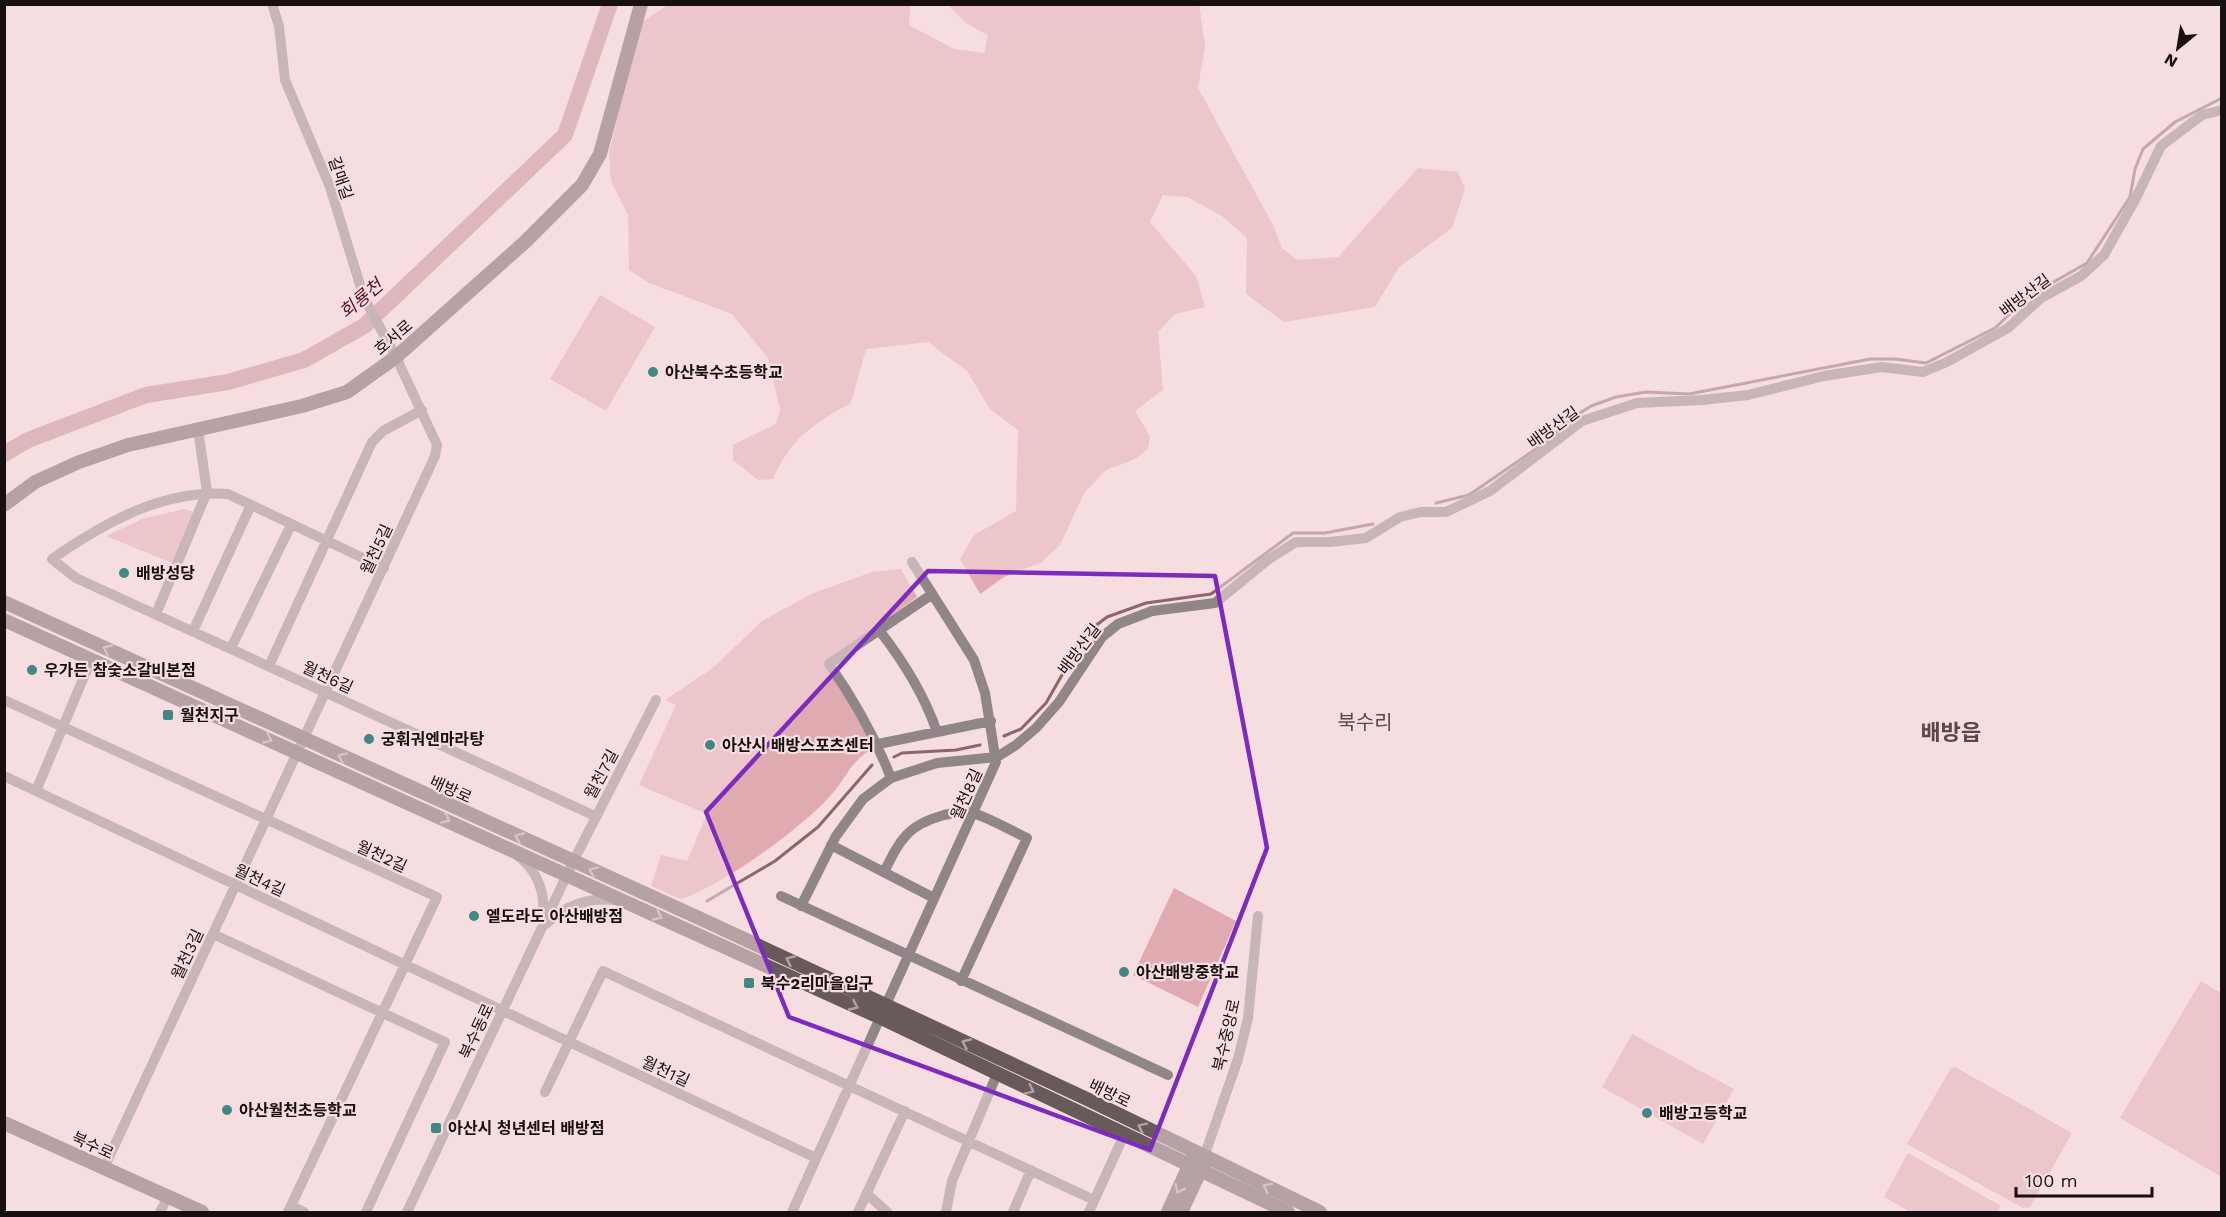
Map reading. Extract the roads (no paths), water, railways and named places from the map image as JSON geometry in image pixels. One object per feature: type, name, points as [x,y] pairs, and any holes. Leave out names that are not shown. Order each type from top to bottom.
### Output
[{"type":"street","name":"갈매길","points":[[272,4],[279,26],[285,80],[330,187],[364,298],[396,357]]},
{"type":"street","name":"호서로","points":[[4,504],[35,482],[79,462],[128,445],[302,406],[347,392],[396,357],[525,242],[589,176],[600,154],[641,4]]},
{"type":"street","name":"배방산길","points":[[997,757],[1036,728],[1059,702],[1102,637],[1118,624],[1152,611],[1215,603],[1269,559],[1296,542],[1330,542],[1366,538],[1400,517],[1421,512],[1446,512],[1490,491],[1582,421],[1637,403],[1749,394],[1824,376],[1882,367],[1923,372],[1975,348],[2007,328],[2041,298],[2080,276],[2104,255],[2136,198],[2161,146],[2202,116],[2222,110]]},
{"type":"street","name":"월천5길","points":[[301,746],[435,456],[435,437],[396,357]]},
{"type":"street","points":[[269,666],[372,442],[383,431],[422,410]]},
{"type":"street","points":[[156,614],[207,492],[198,429]]},
{"type":"street","points":[[207,492],[228,494],[384,568]]},
{"type":"street","name":"월천6길","points":[[207,492],[142,507],[98,527],[52,559],[76,578],[595,816]]},
{"type":"street","points":[[193,631],[251,505]]},
{"type":"street","points":[[231,648],[291,525]]},
{"type":"street","name":"월천8길","points":[[882,1011],[974,813],[997,757],[991,721],[974,660],[912,562]]},
{"type":"street","points":[[891,778],[878,744],[855,701],[830,664],[931,595]]},
{"type":"street","name":"배방로","points":[[4,602],[505,846],[570,868],[625,900],[882,1011],[997,1074],[1124,1136],[1199,1161],[1288,1212]]},
{"type":"street","name":"배방로","points":[[4,620],[91,660],[301,746],[882,1011],[1199,1161],[1320,1212]]},
{"type":"street","points":[[879,630],[899,656],[927,702],[937,732]]},
{"type":"street","points":[[36,791],[91,660]]},
{"type":"street","name":"월천2길","points":[[4,700],[437,897],[289,1209]]},
{"type":"street","name":"월천7길","points":[[570,868],[656,700]]},
{"type":"street","points":[[878,744],[991,721]]},
{"type":"street","name":"월천3길","points":[[104,1168],[301,746]]},
{"type":"street","points":[[801,906],[831,845],[863,799],[891,778],[937,763],[997,757]]},
{"type":"street","name":"월천4길","points":[[4,776],[502,1010]]},
{"type":"street","points":[[884,872],[898,844],[910,830],[925,820],[950,813],[974,813],[1026,838],[961,981]]},
{"type":"street","points":[[831,845],[934,898]]},
{"type":"street","points":[[505,846],[523,860],[535,875],[542,891],[544,909],[540,931]]},
{"type":"street","name":"북수동로","points":[[407,1212],[570,868]]},
{"type":"street","points":[[781,896],[1168,1075]]},
{"type":"street","points":[[540,931],[552,918],[585,901],[625,900]]},
{"type":"street","name":"북수중앙로","points":[[1199,1161],[1238,1059],[1248,1018],[1258,916]]},
{"type":"street","points":[[213,934],[445,1042],[366,1212]]},
{"type":"street","points":[[545,1092],[603,971],[1095,1200]]},
{"type":"street","name":"월천1길","points":[[502,1010],[816,1158]]},
{"type":"street","points":[[792,1212],[882,1011]]},
{"type":"street","points":[[945,1212],[952,1182],[997,1074]]},
{"type":"street","points":[[858,1212],[905,1111]]},
{"type":"street","name":"북수로","points":[[4,1123],[202,1212]]},
{"type":"street","name":"배방로","points":[[1089,1212],[1124,1136]]},
{"type":"street","points":[[1168,1212],[1199,1161]]},
{"type":"street","points":[[1181,1212],[1199,1161]]},
{"type":"street","points":[[1013,1212],[1031,1170]]},
{"type":"street","points":[[867,1194],[887,1212]]},
{"type":"street","points":[[160,1212],[168,1197]]},
{"type":"street","points":[[289,1209],[304,1212]]},
{"type":"waterway","name":"회룡천","points":[[4,454],[28,440],[146,395],[228,382],[304,360],[364,326],[565,135],[610,4]]},
{"type":"waterway","points":[[1436,503],[1469,495],[1543,444],[1572,418],[1591,406],[1616,397],[1646,392],[1689,394],[1870,359],[1926,363],[1995,328],[2029,296],[2087,263],[2130,197],[2135,169],[2143,149],[2175,122],[2222,98]]},
{"type":"waterway","points":[[1004,736],[1021,729],[1046,703],[1086,633],[1107,617],[1146,603],[1211,594],[1293,533],[1325,533],[1373,524]]},
{"type":"waterway","points":[[894,757],[902,753],[956,750],[980,745]]},
{"type":"waterway","points":[[707,901],[775,861],[818,827],[872,765]]},
{"type":"place","name":"아산북수초등학교","points":[[653,372]]},
{"type":"place","name":"배방성당","points":[[124,573]]},
{"type":"place","name":"우가든 참숯소갈비본점","points":[[32,670]]},
{"type":"place","name":"월천지구","points":[[168,715]]},
{"type":"place","name":"궁훠궈엔마라탕","points":[[369,739]]},
{"type":"place","name":"아산시 배방스포츠센터","points":[[710,745]]},
{"type":"place","name":"엘도라도 아산배방점","points":[[474,916]]},
{"type":"place","name":"아산배방중학교","points":[[1124,972]]},
{"type":"place","name":"북수2리마을입구","points":[[749,983]]},
{"type":"place","name":"아산월천초등학교","points":[[227,1110]]},
{"type":"place","name":"배방고등학교","points":[[1647,1113]]},
{"type":"place","name":"아산시 청년센터 배방점","points":[[436,1128]]},
{"type":"district","name":"북수리","points":[[1365,722]]},
{"type":"district","name":"배방읍","points":[[1951,732]]}]
